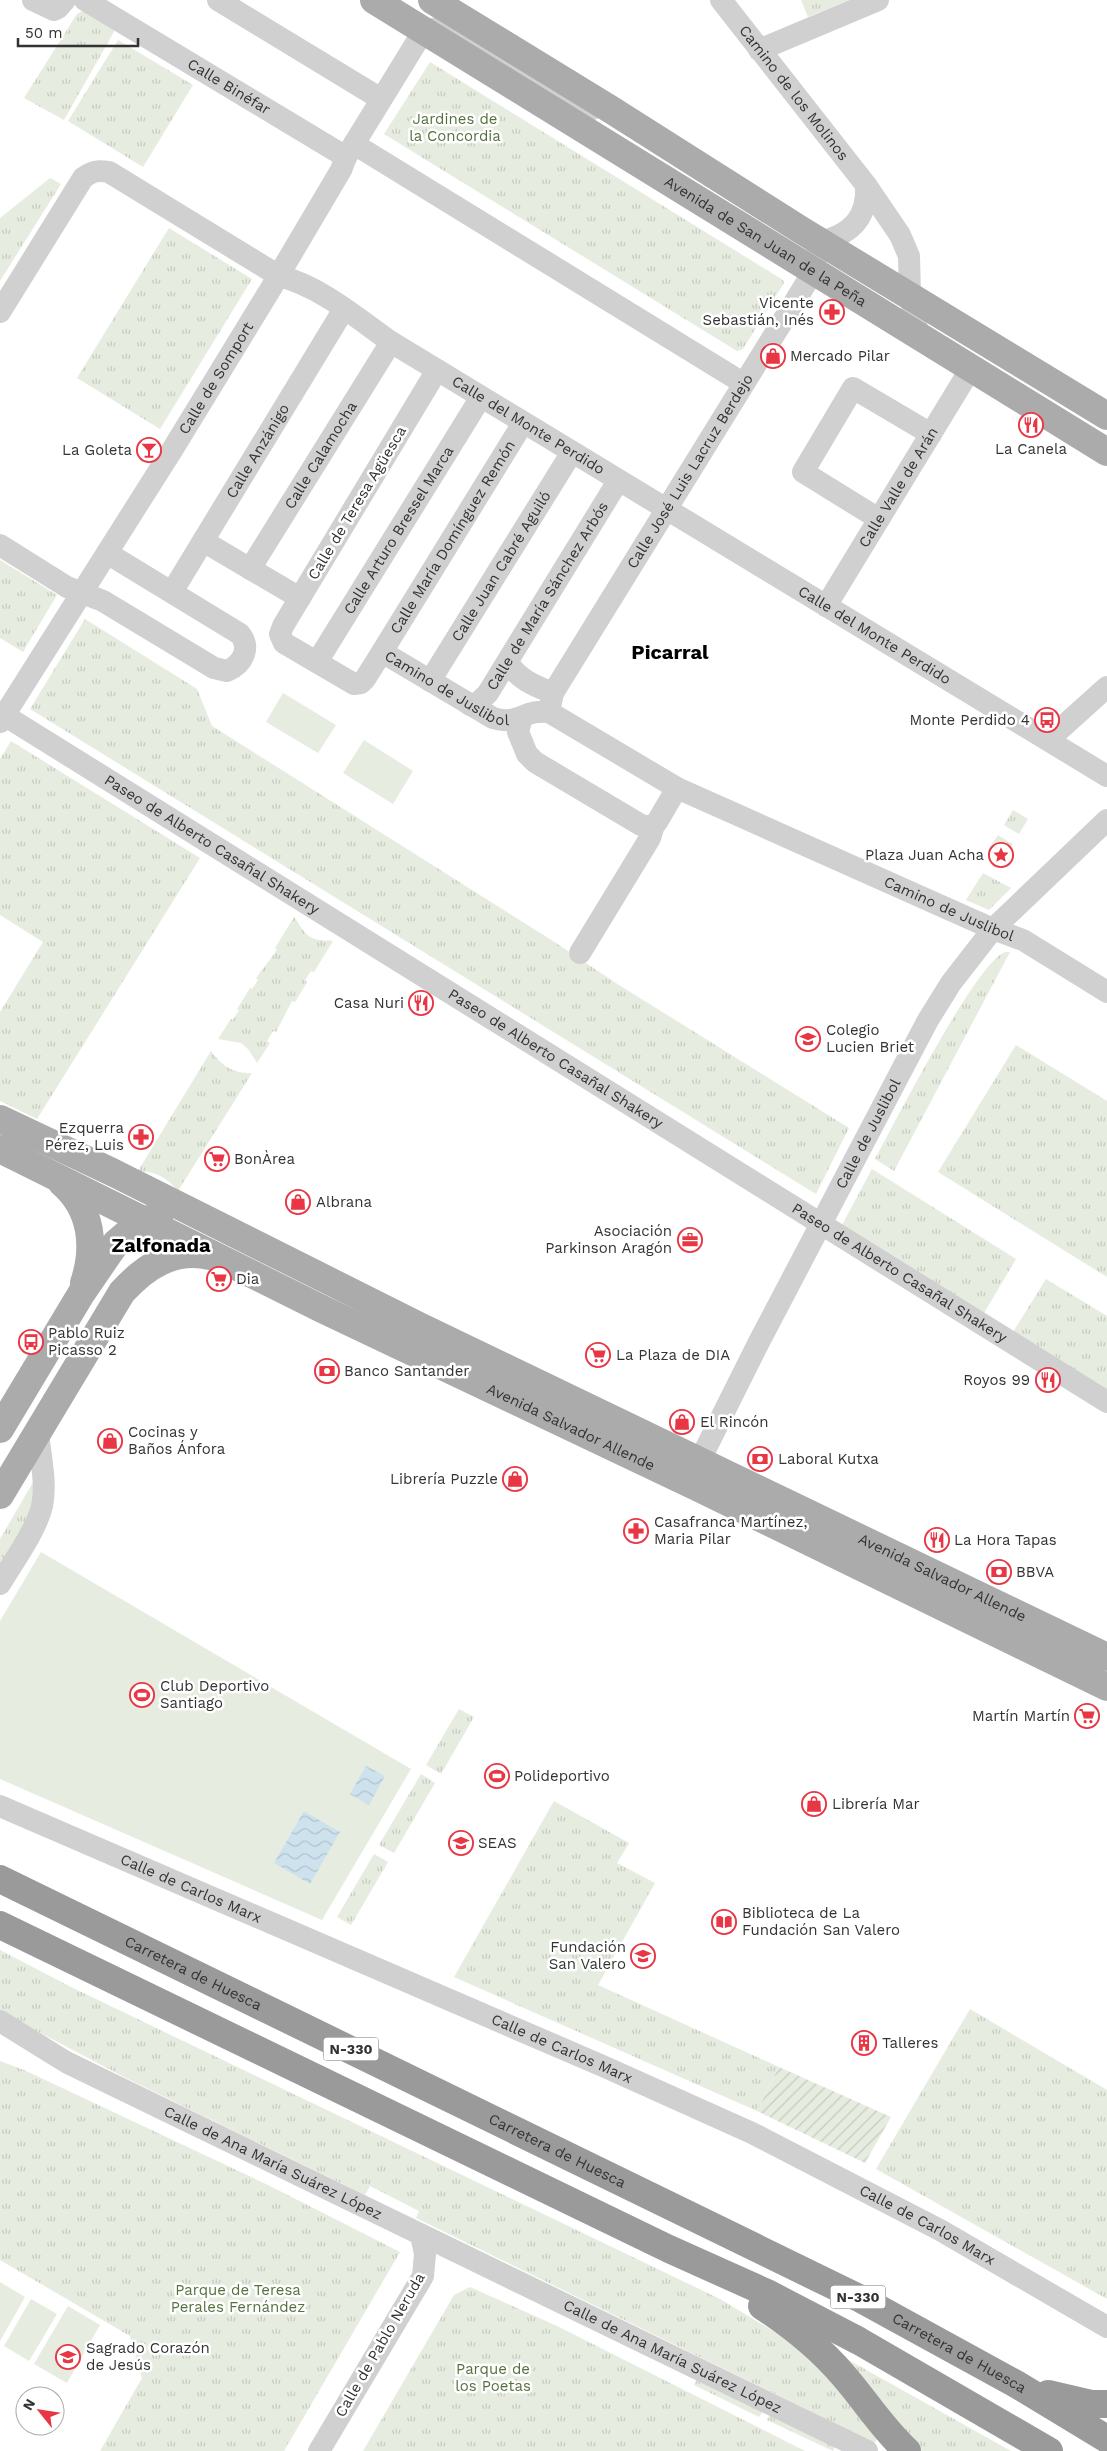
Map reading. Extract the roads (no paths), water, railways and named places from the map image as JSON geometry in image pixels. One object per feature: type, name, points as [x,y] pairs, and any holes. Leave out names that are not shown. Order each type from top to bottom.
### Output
[{"type":"highway","name":"Carretera de Huesca","points":[[1,1879],[853,2294],[1016,2384],[1107,2439]]},
{"type":"highway","name":"N-330","points":[[0,1924],[669,2249],[767,2293],[859,2341],[1049,2451]]},
{"type":"highway","points":[[669,2249],[776,2316],[801,2335],[844,2376],[877,2418],[907,2451]]},
{"type":"highway","points":[[1016,2384],[1059,2398],[1107,2404]]},
{"type":"main road","name":"Avenida de San Juan de la Peña","points":[[374,0],[1107,452]]},
{"type":"main road","name":"Avenida de San Juan de la Peña","points":[[432,0],[610,109],[811,236],[1107,416]]},
{"type":"main road","name":"Avenida Salvador Allende","points":[[0,1119],[114,1173],[419,1326],[1107,1657]]},
{"type":"main road","name":"Avenida Salvador Allende","points":[[0,1149],[322,1309],[701,1489],[1107,1687]]},
{"type":"main road","name":"Avenida Salvador Allende","points":[[114,1173],[137,1200],[143,1220]]},
{"type":"main road","points":[[55,1177],[75,1196],[87,1218],[91,1254],[81,1294]]},
{"type":"main road","name":"Avenida Salvador Allende","points":[[143,1220],[169,1217],[203,1219]]},
{"type":"main road","points":[[0,1495],[122,1292],[140,1242],[143,1220]]},
{"type":"main road","points":[[0,1430],[81,1294],[116,1243],[143,1220]]},
{"type":"main road","points":[[122,1292],[140,1273],[154,1263],[171,1257],[186,1253],[224,1259]]},
{"type":"street","points":[[33,0],[54,10],[65,0]]},
{"type":"street","name":"Calle Binéfar","points":[[86,0],[350,150]]},
{"type":"street","points":[[218,0],[381,99]]},
{"type":"street","name":"Camino de los Molinos","points":[[720,0],[866,185],[905,244],[908,256],[910,296],[920,337]]},
{"type":"street","points":[[758,50],[878,0]]},
{"type":"street","name":"Avenida de San Juan de la Peña","points":[[424,30],[440,28],[458,33],[577,105],[594,110],[610,109]]},
{"type":"street","name":"Calle de Somport","points":[[2,718],[108,553],[279,276],[296,242],[341,170],[350,150],[424,30]]},
{"type":"street","points":[[350,150],[743,384]]},
{"type":"street","name":"Calle del Monte Perdido","points":[[0,312],[83,178],[90,173],[100,170],[117,176],[279,276],[296,280],[344,309],[391,342],[1107,776]]},
{"type":"street","points":[[811,236],[845,234],[856,222],[867,199],[866,185]]},
{"type":"street","name":"Calle José Luis Lacruz Berdejo","points":[[551,702],[665,509],[813,272],[816,253],[811,236]]},
{"type":"street","name":"Calle Anzánigo","points":[[172,592],[344,309]]},
{"type":"street","name":"Calle Calamocha","points":[[250,569],[391,342]]},
{"type":"street","name":"Calle Valle de Arán","points":[[826,606],[971,368]]},
{"type":"street","name":"Calle de Teresa Agüesca","points":[[281,638],[281,631],[300,598],[437,370]]},
{"type":"street","points":[[879,519],[803,472],[853,388],[931,434]]},
{"type":"street","name":"Calle Arturo Bressel Marca","points":[[317,662],[481,397]]},
{"type":"street","name":"Calle María Domínguez Remón","points":[[382,652],[524,423]]},
{"type":"street","name":"Calle Juan Cabré Aguiló","points":[[430,681],[572,452]]},
{"type":"street","name":"Calle de María Sánchez Arbós","points":[[470,705],[484,699],[618,480]]},
{"type":"street","points":[[203,541],[300,598]]},
{"type":"street","points":[[0,545],[67,588],[103,601],[214,668],[227,670],[239,663],[246,648],[245,640],[240,634],[108,553]]},
{"type":"street","name":"Camino de Juslibol","points":[[281,638],[288,645],[351,682],[358,684],[364,680],[382,652],[498,720],[511,720],[522,717],[551,702]]},
{"type":"street","name":"Camino de Juslibol","points":[[508,662],[512,669],[551,702],[677,788],[994,929],[1024,940],[1107,992]]},
{"type":"street","points":[[1048,740],[1107,687]]},
{"type":"street","name":"Camino de Juslibol","points":[[522,717],[518,732],[531,759],[640,825],[647,827],[654,825]]},
{"type":"street","name":"Paseo de Alberto Casañal Shakery","points":[[2,718],[1107,1402]]},
{"type":"street","points":[[580,953],[650,838],[654,825],[677,788]]},
{"type":"street","name":"Calle de Juslibol","points":[[700,1460],[928,1020],[951,983],[994,929],[1107,820]]},
{"type":"street","points":[[0,1584],[42,1506],[38,1432]]},
{"type":"street","points":[[700,1460],[701,1489]]},
{"type":"street","points":[[1052,1661],[1058,1652],[1076,1642]]},
{"type":"street","name":"Calle de Carlos Marx","points":[[0,1806],[726,2121],[932,2225],[1107,2328]]},
{"type":"street","name":"Calle de Ana María Suárez López","points":[[0,2021],[66,2062]]},
{"type":"street","name":"Calle de Ana María Suárez López","points":[[0,2037],[66,2062],[868,2451]]},
{"type":"street","name":"Calle de Pablo Neruda","points":[[319,2451],[423,2276],[425,2254],[420,2235]]},
{"type":"street","name":"Calle de Ana María Suárez López","points":[[423,2276],[448,2262],[480,2262]]},
{"type":"water","points":[[366,1766],[385,1776],[369,1805],[350,1794]]},
{"type":"water","points":[[304,1811],[340,1832],[310,1884],[274,1863]]},
{"type":"place","name":"Vicente Sebastián, Inés","points":[[832,312]]},
{"type":"place","name":"Mercado Pilar","points":[[773,356]]},
{"type":"place","name":"La Canela","points":[[1031,425]]},
{"type":"place","name":"La Goleta","points":[[149,450]]},
{"type":"place","name":"Monte Perdido 4","points":[[1047,720]]},
{"type":"place","name":"Plaza Juan Acha","points":[[1001,855]]},
{"type":"place","name":"Casa Nuri","points":[[421,1003]]},
{"type":"place","name":"Colegio Lucien Briet","points":[[808,1039]]},
{"type":"place","name":"Ezquerra Pérez, Luis","points":[[141,1137]]},
{"type":"place","name":"BonÀrea","points":[[217,1159]]},
{"type":"place","name":"Albrana","points":[[298,1202]]},
{"type":"place","name":"Asociación Parkinson Aragón","points":[[690,1240]]},
{"type":"place","name":"Dia","points":[[219,1279]]},
{"type":"place","name":"Pablo Ruiz Picasso 2","points":[[31,1342]]},
{"type":"place","name":"La Plaza de DIA","points":[[598,1355]]},
{"type":"place","name":"Banco Santander","points":[[327,1371]]},
{"type":"place","name":"Royos 99","points":[[1048,1380]]},
{"type":"place","name":"El Rincón","points":[[682,1422]]},
{"type":"place","name":"Cocinas y Baños Ánfora","points":[[110,1441]]},
{"type":"place","name":"Laboral Kutxa","points":[[760,1459]]},
{"type":"place","name":"Librería Puzzle","points":[[515,1479]]},
{"type":"place","name":"Casafranca Martínez, Maria Pilar","points":[[636,1531]]},
{"type":"place","name":"La Hora Tapas","points":[[937,1540]]},
{"type":"place","name":"BBVA","points":[[999,1572]]},
{"type":"place","name":"Club Deportivo Santiago","points":[[142,1695]]},
{"type":"place","name":"Martín Martín","points":[[1087,1716]]},
{"type":"place","name":"Polideportivo","points":[[497,1776]]},
{"type":"place","name":"Librería Mar","points":[[814,1804]]},
{"type":"place","name":"SEAS","points":[[461,1843]]},
{"type":"place","name":"Biblioteca de La Fundación San Valero","points":[[724,1922]]},
{"type":"place","name":"Fundación San Valero","points":[[643,1956]]},
{"type":"place","name":"Talleres","points":[[864,2043]]},
{"type":"place","name":"Sagrado Corazón de Jesús","points":[[68,2357]]},
{"type":"district","name":"Picarral","points":[[670,652]]},
{"type":"district","name":"Zalfonada","points":[[161,1245]]},
{"type":"park label","name":"Jardines de la Concordia","points":[[455,128]]},
{"type":"park label","name":"Parque de Teresa Perales Fernández","points":[[238,2298]]},
{"type":"park label","name":"Parque de los Poetas","points":[[493,2378]]}]
